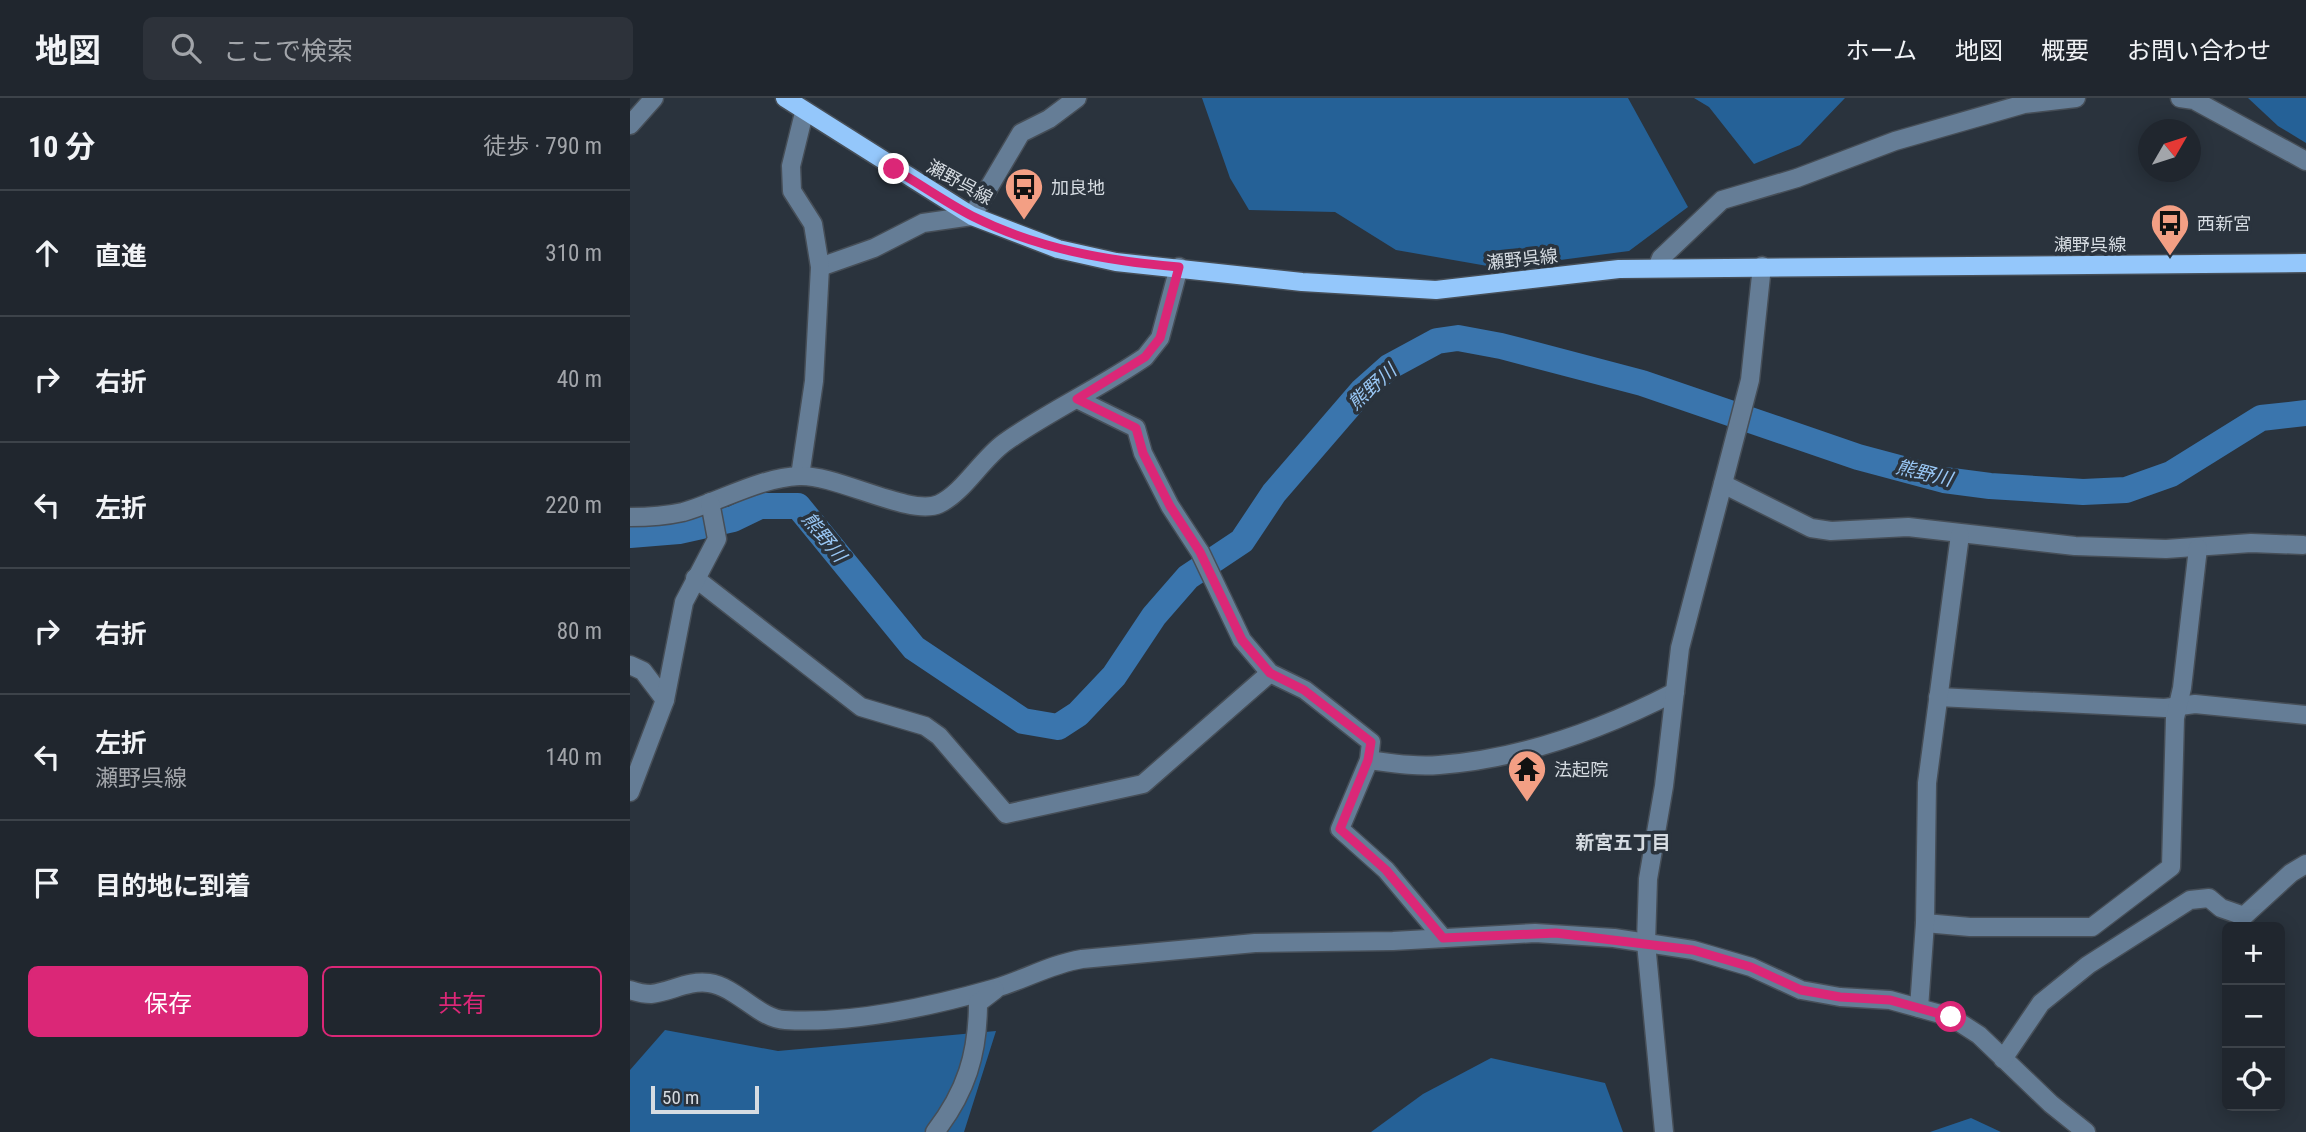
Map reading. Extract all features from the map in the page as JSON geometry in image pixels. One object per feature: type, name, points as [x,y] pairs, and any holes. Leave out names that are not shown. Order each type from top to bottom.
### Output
[{"type":"main road","name":"瀬野呉線","points":[[785,98],[804,113],[972,216],[1058,249],[1116,262],[1302,282],[1436,290],[1619,269],[2306,263]]},
{"type":"street","points":[[630,125],[653,98]]},
{"type":"street","points":[[820,267],[874,248],[923,223],[972,216],[1021,133],[1049,119],[1077,98]]},
{"type":"street","points":[[1657,268],[1661,258],[1722,200],[1797,178],[1895,141],[2011,108],[2076,98]]},
{"type":"street","points":[[2180,98],[2193,100],[2306,161]]},
{"type":"street","points":[[800,476],[814,381],[820,267],[813,223],[792,191],[791,166],[804,113]]},
{"type":"street","points":[[630,517],[657,517],[711,508],[771,482],[800,476],[833,481],[914,506],[937,505],[960,489],[982,461],[1006,442],[1145,357],[1160,338],[1179,267]]},
{"type":"street","points":[[1664,1132],[1646,943],[1648,879],[1680,648],[1750,380],[1762,267]]},
{"type":"street","points":[[1077,399],[1136,428],[1143,453],[1170,506],[1200,552],[1211,580],[1242,640],[1270,673],[1304,690],[1371,742],[1368,760],[1340,829],[1386,870],[1443,938]]},
{"type":"street","points":[[1723,484],[1811,528],[1831,531],[1908,527],[2075,546],[2198,548],[2251,543],[2303,545]]},
{"type":"street","points":[[630,792],[665,700],[684,602],[717,539],[711,508]]},
{"type":"street","points":[[1919,1008],[1925,923],[1927,783],[1960,535]]},
{"type":"street","points":[[1925,923],[1970,927],[2092,927],[2171,867],[2177,706],[2198,548]]},
{"type":"street","points":[[695,578],[861,707],[925,726],[939,736],[1006,814],[1143,784],[1270,673]]},
{"type":"street","points":[[630,666],[643,671],[665,700]]},
{"type":"street","points":[[1368,760],[1438,765],[1511,753],[1589,730],[1634,713],[1675,692]]},
{"type":"street","points":[[1938,697],[2177,706],[2195,704],[2306,715]]},
{"type":"street","points":[[2003,1059],[2041,1003],[2088,965],[2189,901],[2209,898],[2221,908],[2244,916],[2291,873],[2306,864]]},
{"type":"street","points":[[630,990],[650,994],[684,984],[707,982],[729,988],[781,1020],[830,1019],[897,1012],[997,988],[1058,963],[1082,959],[1255,943],[1556,933],[1646,943],[1717,957],[1751,967],[1801,990],[1840,997],[1890,1000],[1960,1023],[1979,1035],[2086,1132]]},
{"type":"street","points":[[935,1132],[953,1110],[974,1059],[978,1003],[997,988]]},
{"type":"shaded area","points":[[1202,98],[1628,98],[1688,207],[1629,251],[1499,268],[1396,250],[1335,212],[1249,210],[1230,178]]},
{"type":"shaded area","points":[[1694,98],[1845,98],[1800,145],[1754,164],[1709,107]]},
{"type":"shaded area","points":[[2248,98],[2306,98],[2306,143],[2278,126]]},
{"type":"shaded area","points":[[665,1030],[778,1051],[996,1031],[964,1132],[630,1132],[630,1070]]},
{"type":"shaded area","points":[[1491,1058],[1605,1083],[1623,1132],[1371,1132],[1423,1094]]},
{"type":"shaded area","points":[[1971,1118],[2001,1132],[1930,1132]]},
{"type":"waterway","name":"熊野川","points":[[630,535],[679,531],[733,519],[760,506],[798,506],[914,648],[1023,721],[1058,727],[1078,714],[1114,676],[1154,616],[1188,577],[1242,541],[1274,493],[1362,391],[1389,367],[1437,341],[1458,338],[1501,346],[1642,383],[1858,457],[1944,480],[1990,486],[2083,492],[2126,490],[2171,474],[2261,418],[2306,413]]},
{"type":"place","name":"加良地","points":[[1024,221]]},
{"type":"place","name":"西新宮","points":[[2170,257]]},
{"type":"place","name":"法起院","points":[[1527,803]]},
{"type":"district","name":"新宮五丁目","points":[[1623,842]]},
{"type":"route","points":[[894,169],[972,216],[1058,249],[1116,262],[1179,267],[1160,338],[1145,357],[1129,369],[1077,399],[1136,428],[1143,453],[1170,506],[1200,552],[1211,580],[1242,640],[1270,673],[1304,690],[1371,742],[1368,760],[1340,829],[1386,870],[1443,938],[1556,933],[1614,938],[1693,950],[1751,967],[1801,990],[1840,997],[1890,1000],[1951,1017]]}]
